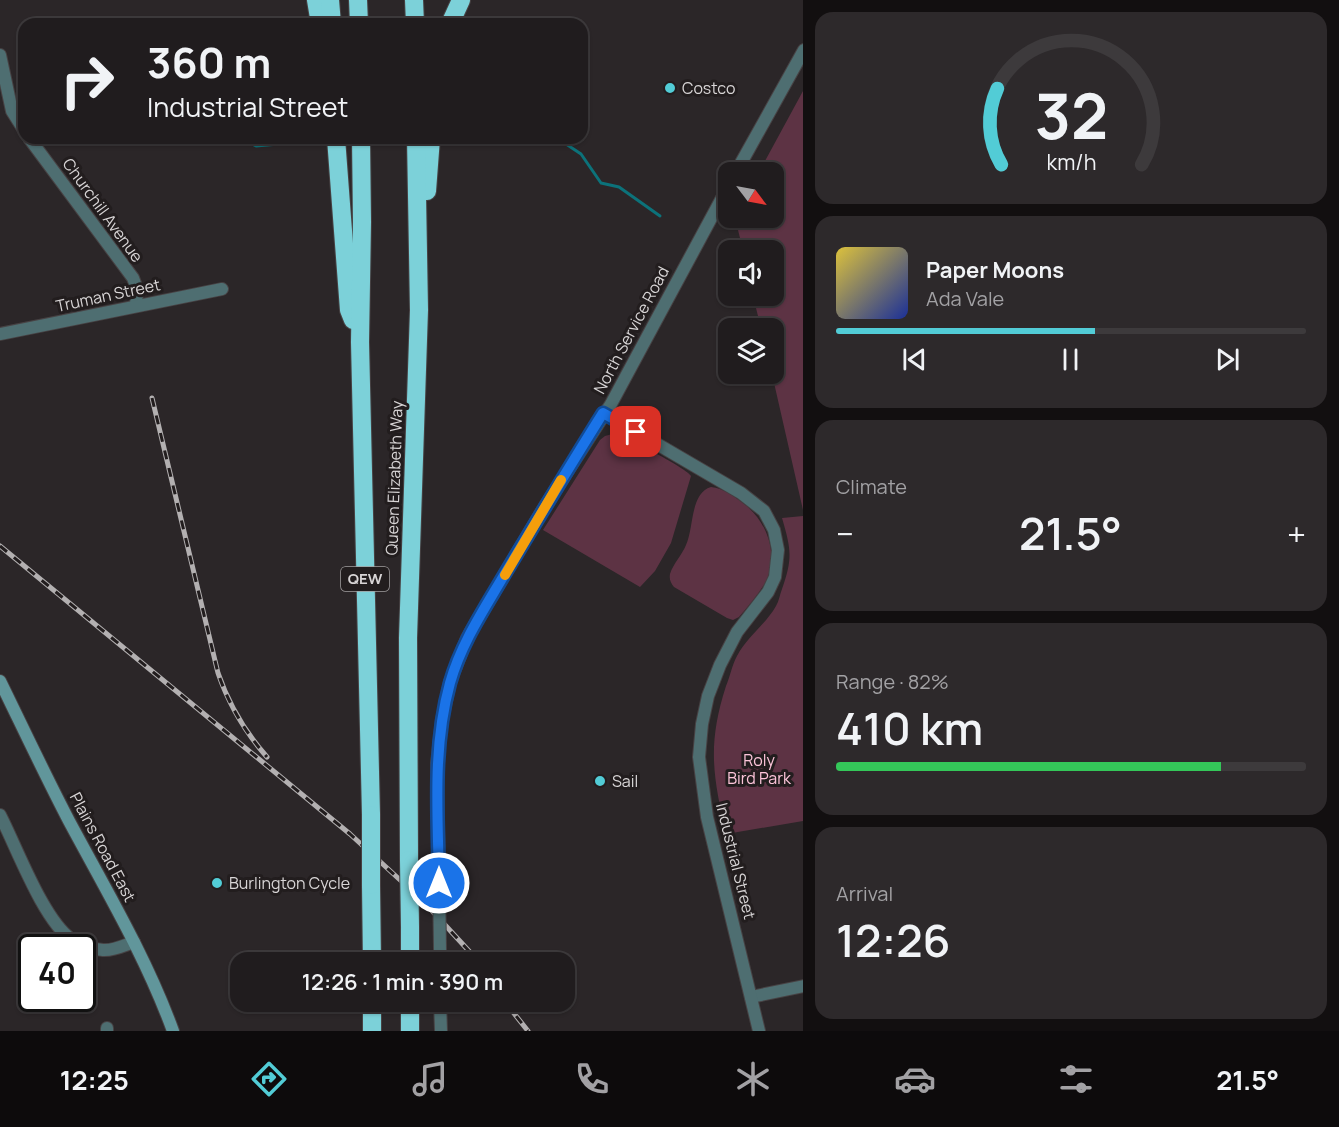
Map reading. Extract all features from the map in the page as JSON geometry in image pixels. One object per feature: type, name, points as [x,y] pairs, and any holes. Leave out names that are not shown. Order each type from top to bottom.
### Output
[{"type":"highway","points":[[316,0],[319,18]]},
{"type":"highway","points":[[330,0],[332,18]]},
{"type":"highway","points":[[358,0],[359,18]]},
{"type":"highway","points":[[414,0],[415,18]]},
{"type":"highway","points":[[453,18],[461,0]]},
{"type":"highway","points":[[336,144],[349,310],[360,342]]},
{"type":"highway","name":"Queen Elizabeth Way","points":[[361,144],[360,342],[371,815],[372,952]]},
{"type":"highway","name":"Queen Elizabeth Way","points":[[410,952],[408,638],[419,309],[416,144]]},
{"type":"highway","points":[[419,309],[431,144]]},
{"type":"highway","points":[[372,1012],[372,1031]]},
{"type":"highway","points":[[410,1012],[410,1031]]},
{"type":"main road","name":"Plains Road East","points":[[0,681],[68,819],[134,942],[161,997],[173,1031]]},
{"type":"street","points":[[742,162],[803,52]]},
{"type":"street","points":[[0,55],[12,111],[18,120]]},
{"type":"street","name":"Churchill Avenue","points":[[33,144],[133,278],[136,289],[136,306]]},
{"type":"street","name":"North Service Road","points":[[440,952],[437,763],[442,720],[450,682],[467,638],[545,506],[610,404],[718,205]]},
{"type":"street","name":"Truman Street","points":[[0,334],[222,289]]},
{"type":"street","name":"Industrial Street","points":[[603,413],[754,502],[764,511],[774,530],[778,550],[775,577],[768,592],[736,632],[720,665],[708,696],[702,724],[699,757],[707,817],[759,1031]]},
{"type":"street","points":[[0,815],[38,894],[61,931],[72,941],[97,950],[106,951],[134,942]]},
{"type":"street","points":[[751,997],[803,986]]},
{"type":"street","points":[[440,1012],[441,1031]]},
{"type":"green space","points":[[803,91],[803,510],[774,384],[784,384],[784,318],[758,318],[756,306],[784,306],[784,240],[740,240],[738,228],[784,228],[784,162],[764,162]]},
{"type":"green space","points":[[616,433],[671,462],[691,476],[671,543],[655,571],[640,587],[543,530],[600,440]]},
{"type":"green space","points":[[711,487],[729,493],[752,511],[765,529],[771,551],[769,573],[765,583],[739,617],[733,620],[674,587],[670,580],[671,570],[689,538],[699,496]]},
{"type":"green space","name":"Roly Bird Park","points":[[803,516],[803,821],[726,834],[714,760],[714,743],[720,707],[737,656],[772,613],[779,600],[790,554],[782,518]]},
{"type":"waterway","points":[[252,144],[256,146],[279,144]]},
{"type":"waterway","points":[[566,144],[581,154],[601,183],[619,187],[660,216]]},
{"type":"railway","points":[[152,398],[218,673],[238,718],[267,757]]},
{"type":"railway","points":[[0,546],[350,834],[423,901],[470,952]]},
{"type":"railway","points":[[513,1012],[528,1031]]},
{"type":"slow traffic","points":[[505,575],[561,480]]},
{"type":"place","name":"Costco","points":[[670,88]]},
{"type":"place","name":"Sail","points":[[600,781]]},
{"type":"place","name":"Burlington Cycle","points":[[217,883]]},
{"type":"route","points":[[439,883],[437,763],[442,720],[450,682],[467,638],[603,413],[636,432]]}]
